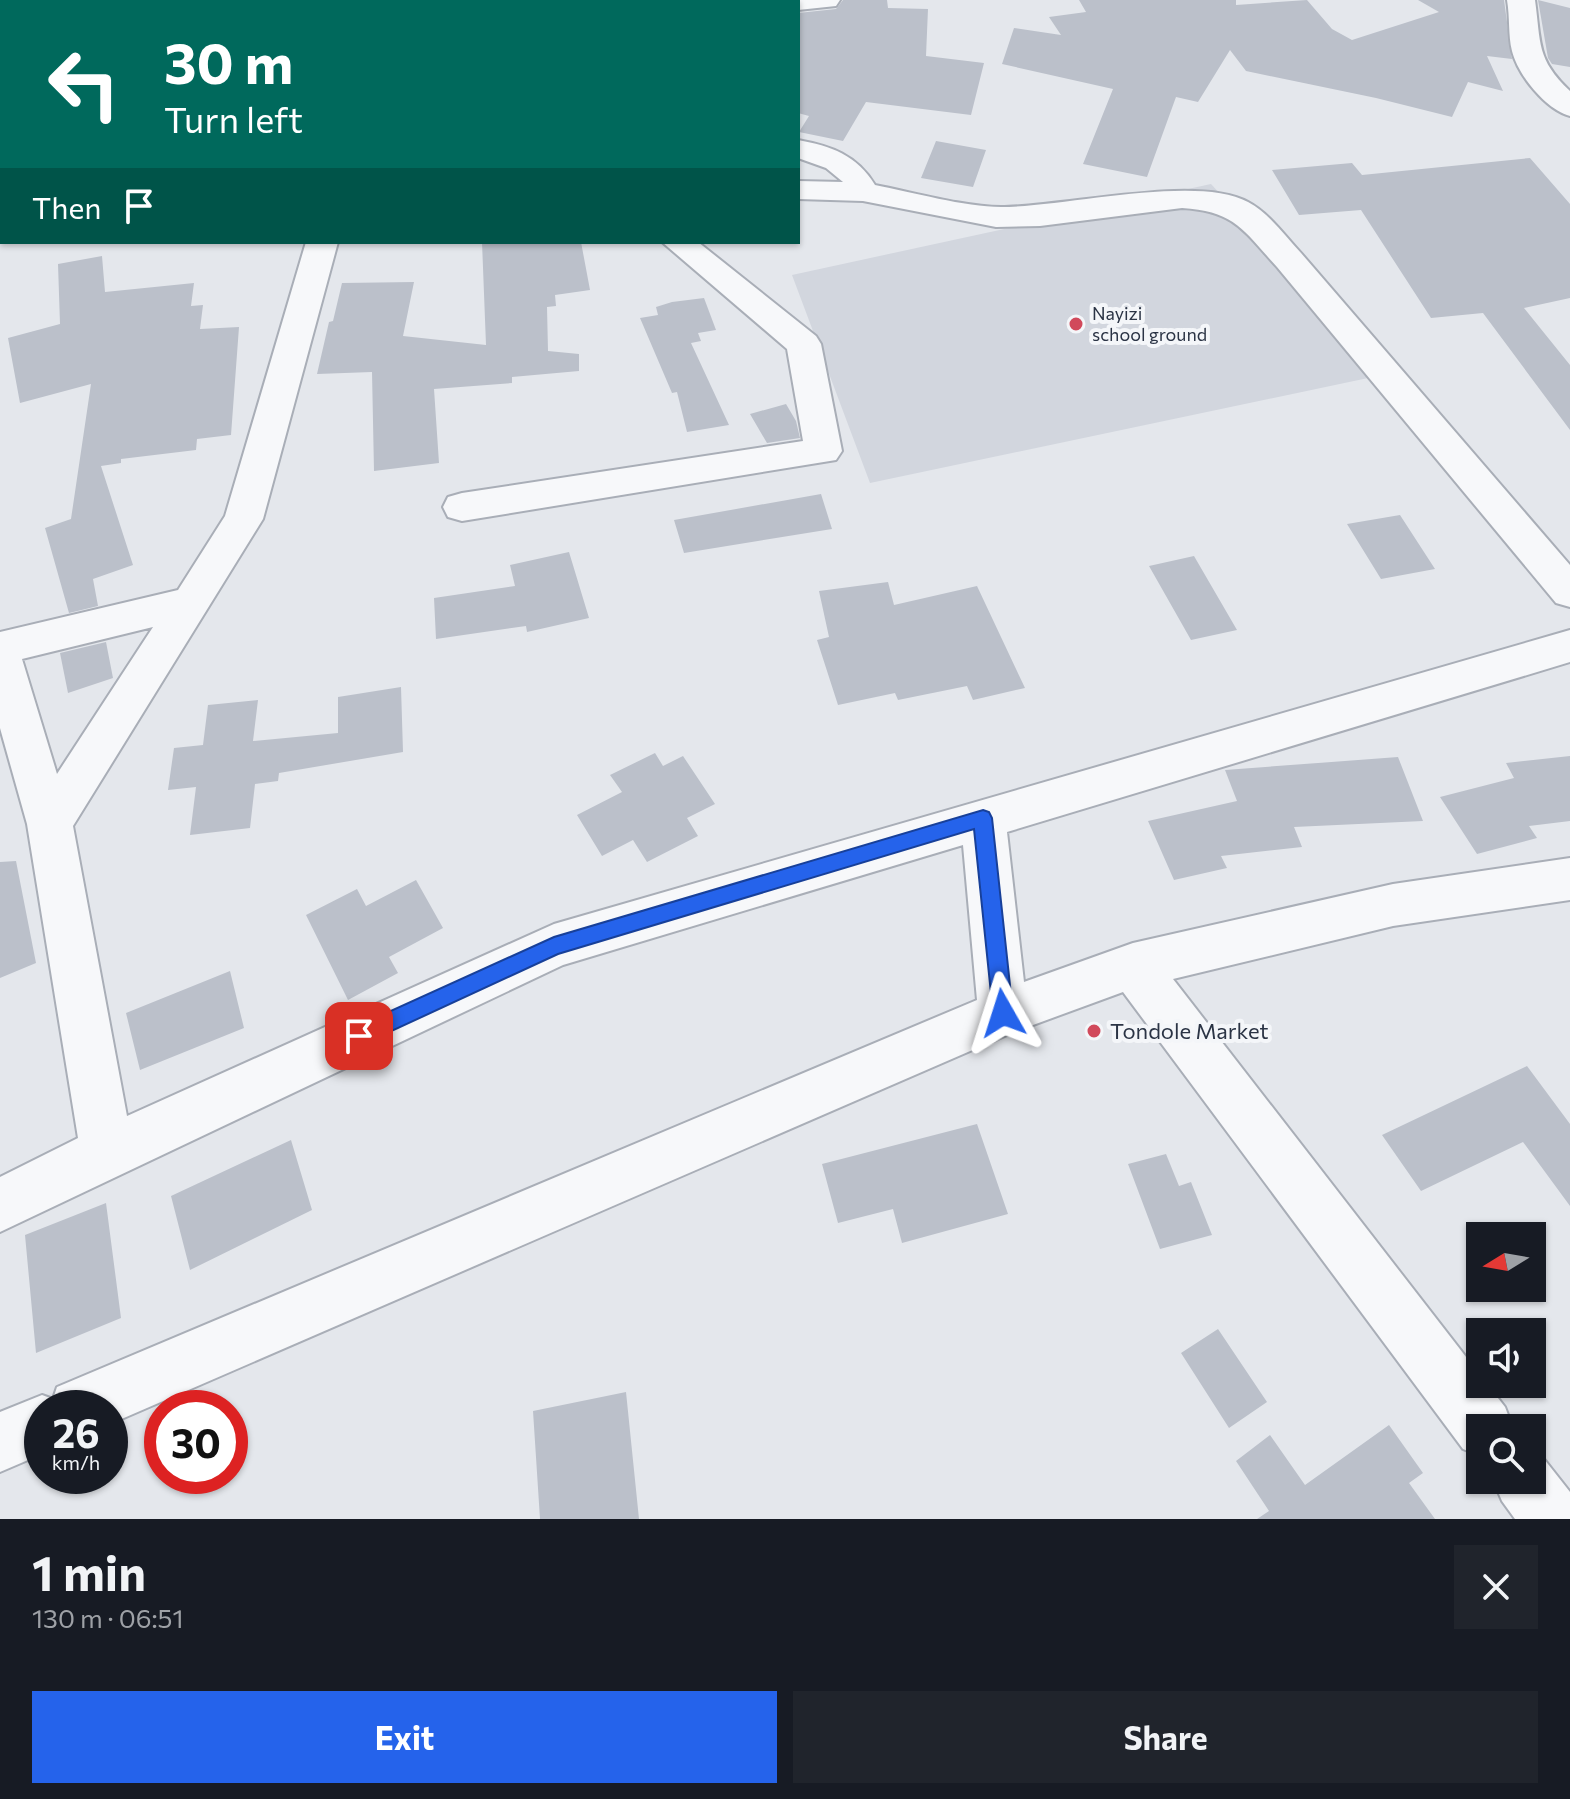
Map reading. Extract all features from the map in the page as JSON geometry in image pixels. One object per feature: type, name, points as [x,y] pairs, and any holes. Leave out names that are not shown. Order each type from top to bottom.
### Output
[{"type":"street","points":[[800,2],[826,0]]},
{"type":"street","points":[[1521,0],[1530,62],[1570,107]]},
{"type":"street","points":[[800,149],[816,152],[841,163],[857,176],[863,192]]},
{"type":"street","points":[[800,190],[863,192],[996,217],[1040,216],[1182,199],[1207,200],[1236,208],[1254,222],[1289,260],[1570,592]]},
{"type":"street","points":[[50,824],[244,519],[321,244]]},
{"type":"street","points":[[462,507],[823,451],[804,344],[680,244]]},
{"type":"street","points":[[0,648],[191,602]]},
{"type":"street","points":[[0,1205],[107,1152],[554,946],[1570,646]]},
{"type":"street","points":[[0,655],[50,824],[107,1152]]},
{"type":"street","points":[[983,818],[1003,1013]]},
{"type":"street","points":[[120,1390],[1003,1013],[1133,966],[1393,905],[1570,879]]},
{"type":"street","points":[[1133,966],[1473,1414]]},
{"type":"street","points":[[0,1442],[24,1432]]},
{"type":"street","points":[[1534,1494],[1553,1519]]},
{"type":"shaded area","name":"Nayizi school ground","points":[[1211,184],[1387,374],[870,483],[792,275]]},
{"type":"building","points":[[843,0],[887,0],[888,8],[928,9],[926,56],[984,63],[971,115],[866,102],[843,141],[800,132],[809,116],[800,114],[800,13],[836,9]]},
{"type":"building","points":[[1079,0],[1236,0],[1236,5],[1307,0],[1332,29],[1352,40],[1439,12],[1418,0],[1504,0],[1512,59],[1487,56],[1503,91],[1468,82],[1452,117],[1246,71],[1230,50],[1198,102],[1176,97],[1147,177],[1083,164],[1113,89],[1002,64],[1014,28],[1061,35],[1049,17],[1086,12]]},
{"type":"building","points":[[1538,0],[1570,8],[1570,67],[1552,64],[1548,58]]},
{"type":"building","points":[[936,141],[986,150],[973,187],[921,178]]},
{"type":"building","points":[[1530,158],[1570,204],[1570,298],[1524,308],[1570,365],[1570,430],[1483,313],[1431,318],[1361,210],[1299,215],[1272,170],[1352,163],[1362,175]]},
{"type":"building","points":[[482,244],[581,244],[590,290],[555,295],[556,306],[547,307],[548,351],[579,354],[579,371],[512,377],[512,383],[434,389],[439,463],[374,471],[372,372],[317,374],[342,283],[414,282],[403,336],[486,345]]},
{"type":"building","points":[[102,256],[105,292],[194,283],[191,306],[203,305],[200,329],[239,327],[231,435],[197,439],[196,450],[121,459],[121,463],[101,466],[133,565],[93,579],[98,606],[69,613],[45,528],[71,519],[91,384],[20,403],[8,338],[60,324],[58,264]]},
{"type":"building","points":[[704,298],[716,330],[698,333],[701,341],[691,343],[729,425],[687,432],[677,392],[672,393],[640,318],[658,315],[656,307],[672,302]]},
{"type":"building","points":[[786,404],[796,421],[800,438],[767,443],[750,414]]},
{"type":"building","points":[[821,494],[832,529],[684,553],[674,520]]},
{"type":"building","points":[[1400,515],[1435,569],[1381,579],[1347,524]]},
{"type":"building","points":[[569,552],[589,618],[527,632],[526,626],[436,639],[434,598],[515,586],[510,565]]},
{"type":"building","points":[[1194,556],[1237,630],[1191,640],[1149,566]]},
{"type":"building","points":[[888,582],[894,605],[977,586],[1025,688],[973,700],[967,686],[898,700],[895,693],[838,705],[817,640],[829,637],[819,591]]},
{"type":"building","points":[[106,642],[113,678],[68,693],[60,653]]},
{"type":"building","points":[[401,687],[403,752],[279,773],[278,781],[255,784],[250,828],[190,835],[196,787],[168,790],[174,748],[203,745],[208,705],[258,700],[253,741],[338,733],[338,697]]},
{"type":"building","points":[[655,753],[663,766],[683,756],[715,804],[687,818],[698,836],[647,862],[633,840],[602,856],[577,815],[622,792],[610,775]]},
{"type":"building","points":[[1570,756],[1570,821],[1529,826],[1537,838],[1477,854],[1440,797],[1514,778],[1506,763]]},
{"type":"building","points":[[1398,757],[1423,821],[1294,827],[1302,847],[1221,856],[1227,868],[1174,880],[1148,821],[1237,801],[1225,770]]},
{"type":"building","points":[[16,861],[36,963],[0,978],[0,862]]},
{"type":"building","points":[[416,880],[443,928],[389,957],[398,973],[348,1000],[306,915],[357,889],[366,906]]},
{"type":"building","points":[[230,971],[244,1028],[140,1070],[126,1013]]},
{"type":"building","points":[[1527,1066],[1570,1124],[1570,1206],[1523,1142],[1421,1191],[1382,1135]]},
{"type":"building","points":[[977,1124],[1008,1214],[902,1243],[893,1209],[838,1223],[822,1164]]},
{"type":"building","points":[[291,1140],[312,1210],[190,1270],[171,1196]]},
{"type":"building","points":[[1166,1154],[1179,1186],[1191,1182],[1212,1235],[1160,1249],[1128,1164]]},
{"type":"building","points":[[106,1203],[121,1318],[36,1353],[25,1235]]},
{"type":"building","points":[[1218,1329],[1267,1402],[1229,1428],[1181,1353]]},
{"type":"building","points":[[626,1392],[639,1519],[540,1519],[533,1411]]},
{"type":"building","points":[[1389,1425],[1423,1473],[1409,1483],[1435,1519],[1257,1519],[1269,1511],[1236,1461],[1270,1435],[1305,1485]]},
{"type":"place","name":"Nayizi school ground","points":[[1076,324]]},
{"type":"place","name":"Tondole Market","points":[[1094,1031]]},
{"type":"route","points":[[359,1036],[554,946],[983,818],[1003,1013]]}]
